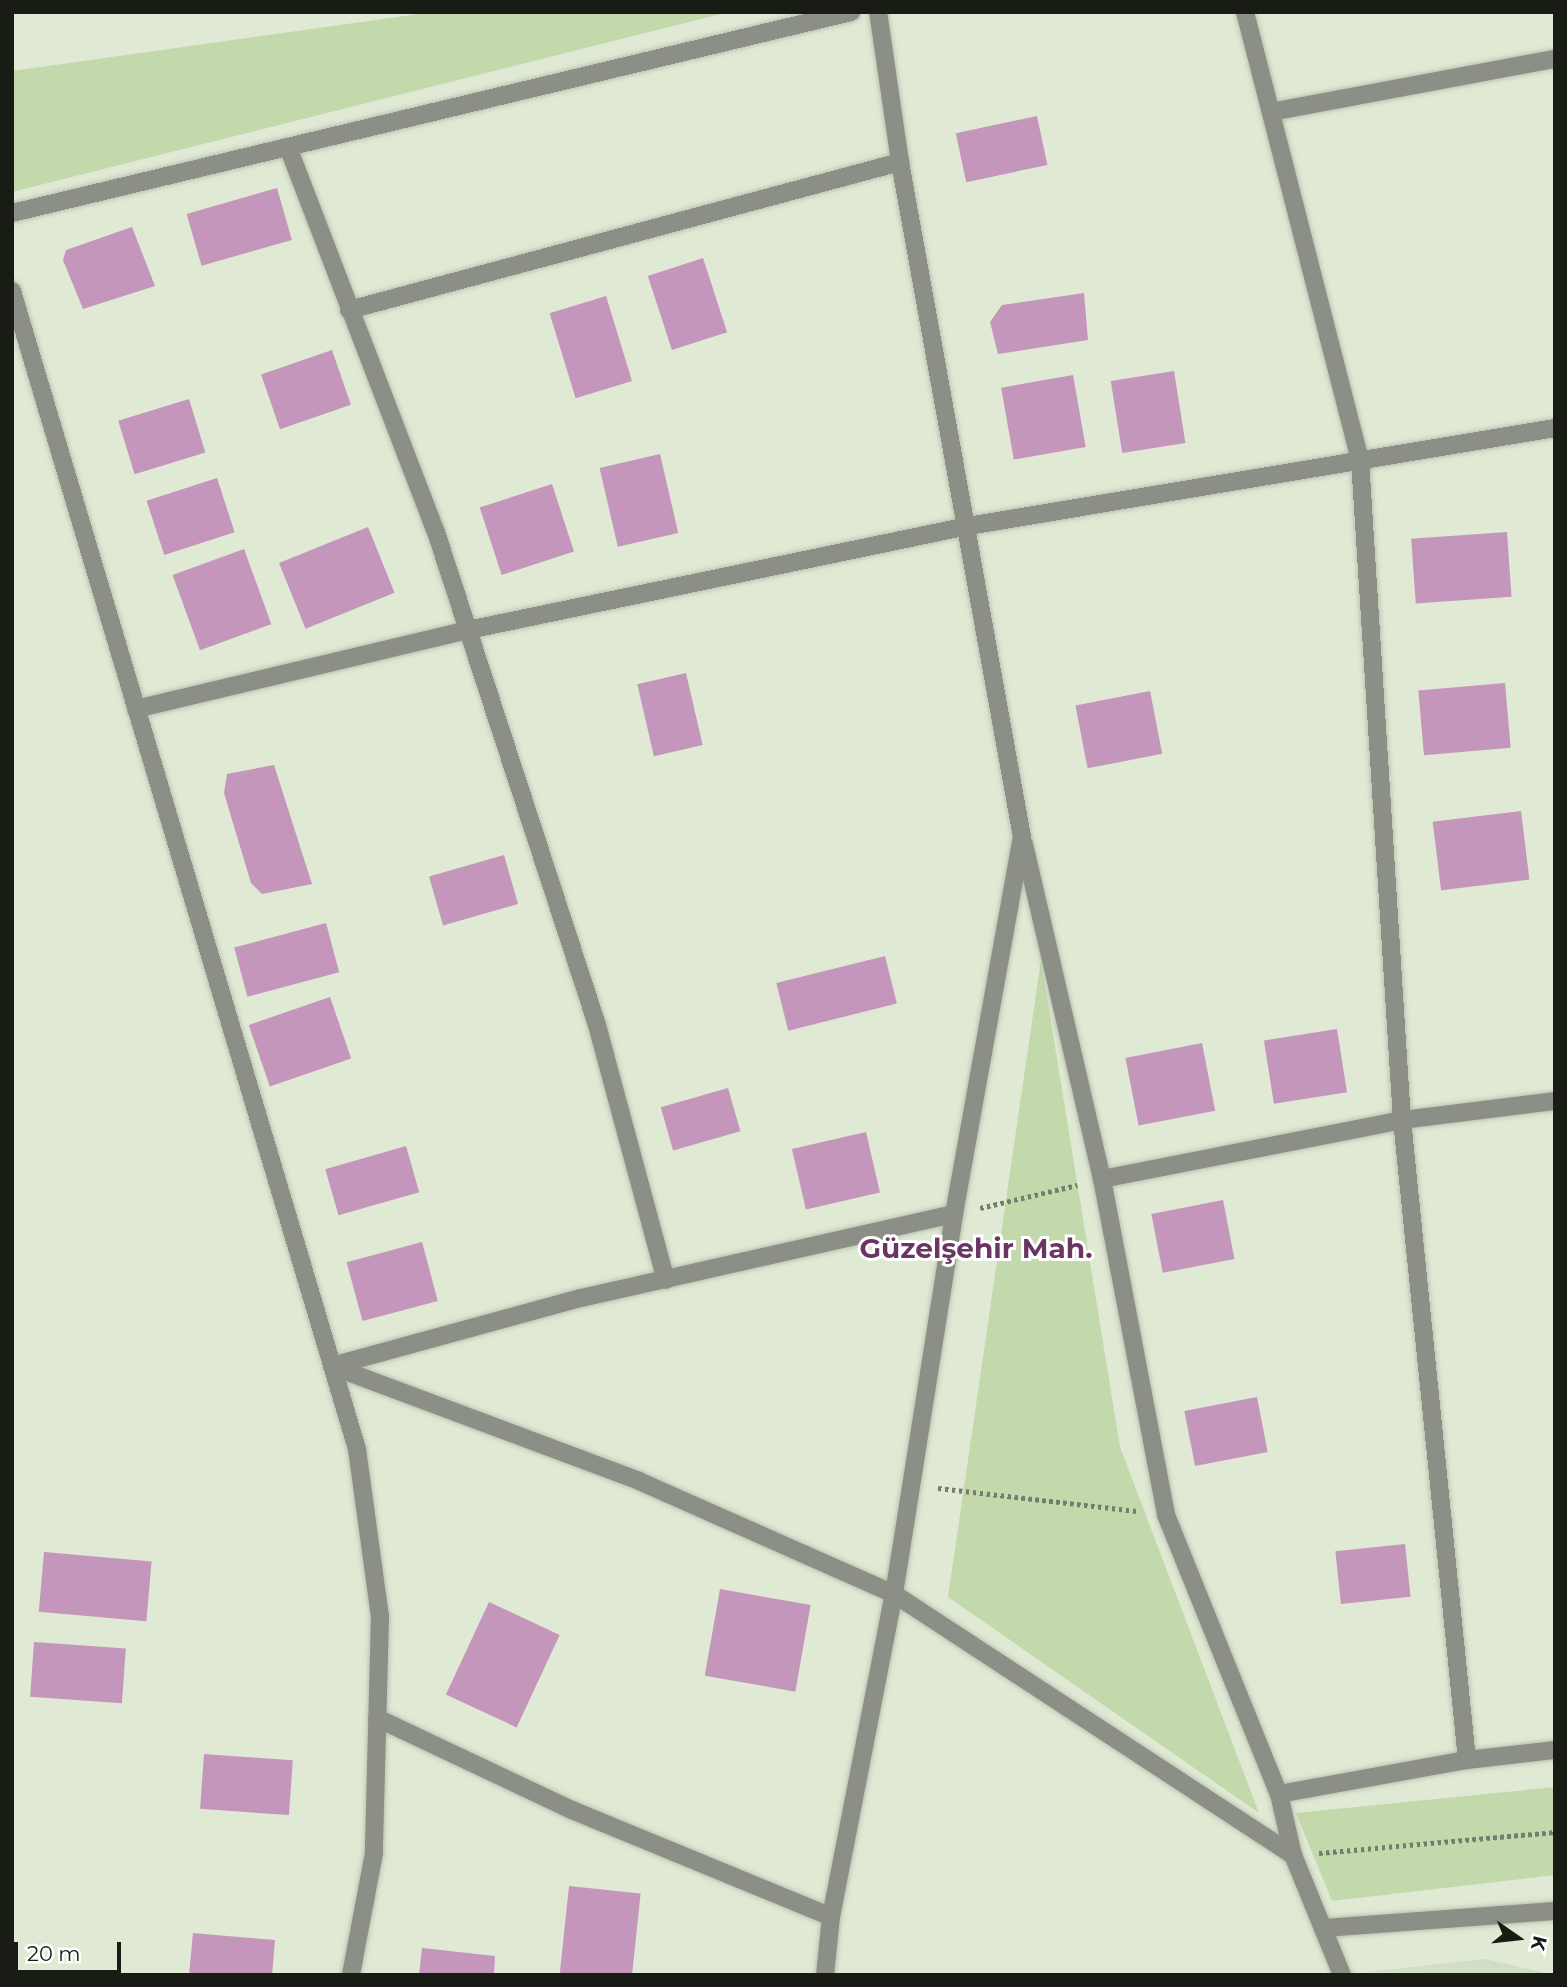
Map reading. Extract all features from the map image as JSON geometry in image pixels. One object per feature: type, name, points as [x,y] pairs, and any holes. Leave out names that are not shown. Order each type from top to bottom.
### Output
[{"type":"street","points":[[12,213],[851,12]]},
{"type":"street","points":[[878,12],[900,162],[968,526],[1022,837],[1102,1179],[1166,1515],[1279,1794],[1293,1856],[1342,1975]]},
{"type":"street","points":[[1245,12],[1360,460],[1402,1120],[1467,1760]]},
{"type":"street","points":[[1271,112],[1555,59]]},
{"type":"street","points":[[288,147],[436,532],[597,1025],[666,1280]]},
{"type":"street","points":[[349,310],[900,162]]},
{"type":"street","points":[[12,291],[357,1449],[380,1616],[374,1853],[351,1975]]},
{"type":"street","points":[[136,709],[468,630],[968,526],[1555,428]]},
{"type":"street","points":[[825,1975],[831,1917],[914,1485],[954,1214],[1022,837]]},
{"type":"street","points":[[1102,1179],[1402,1120],[1555,1101]]},
{"type":"street","points":[[332,1366],[666,1280],[954,1214]]},
{"type":"street","points":[[332,1366],[639,1481],[894,1594],[1293,1856]]},
{"type":"street","points":[[377,1718],[572,1810],[831,1917]]},
{"type":"street","points":[[1279,1794],[1467,1760],[1555,1750]]},
{"type":"street","points":[[1323,1928],[1555,1910]]},
{"type":"path","points":[[954,1214],[1102,1179]]},
{"type":"path","points":[[914,1485],[1166,1515]]},
{"type":"path","points":[[1293,1856],[1555,1832]]},
{"type":"shaded area","points":[[1485,1959],[1555,1975],[1366,1972]]},
{"type":"green space","points":[[433,12],[729,12],[12,192],[12,71]]},
{"type":"green space","points":[[1041,960],[1120,1447],[1259,1813],[948,1597]]},
{"type":"green space","points":[[1555,1787],[1555,1875],[1332,1901],[1296,1813]]},
{"type":"building","points":[[1037,116],[1047,165],[966,182],[956,133]]},
{"type":"building","points":[[277,188],[292,240],[202,266],[187,214]]},
{"type":"building","points":[[132,227],[155,286],[83,309],[63,260],[66,250]]},
{"type":"building","points":[[703,258],[727,332],[672,350],[648,276]]},
{"type":"building","points":[[1084,293],[1088,340],[998,354],[990,322],[1002,305]]},
{"type":"building","points":[[606,296],[632,381],[576,398],[550,313]]},
{"type":"building","points":[[332,350],[351,405],[280,429],[261,374]]},
{"type":"building","points":[[1174,371],[1185,443],[1122,453],[1111,381]]},
{"type":"building","points":[[1073,375],[1086,447],[1014,460],[1001,388]]},
{"type":"building","points":[[189,399],[205,453],[135,474],[118,421]]},
{"type":"building","points":[[660,454],[678,533],[618,547],[600,468]]},
{"type":"building","points":[[217,478],[235,532],[164,555],[147,501]]},
{"type":"building","points":[[552,484],[574,552],[502,575],[480,507]]},
{"type":"building","points":[[368,527],[395,593],[306,629],[279,563]]},
{"type":"building","points":[[1507,532],[1512,597],[1416,604],[1411,539]]},
{"type":"building","points":[[244,549],[271,624],[200,650],[173,575]]},
{"type":"building","points":[[686,673],[703,745],[654,756],[637,684]]},
{"type":"building","points":[[1505,683],[1511,748],[1424,755],[1418,691]]},
{"type":"building","points":[[1150,691],[1162,754],[1088,768],[1075,706]]},
{"type":"building","points":[[274,765],[312,884],[262,894],[251,883],[224,793],[227,774]]},
{"type":"building","points":[[1521,811],[1529,879],[1441,890],[1433,822]]},
{"type":"building","points":[[504,855],[518,904],[443,926],[429,876]]},
{"type":"building","points":[[326,923],[339,972],[247,997],[234,948]]},
{"type":"building","points":[[885,956],[897,1004],[788,1031],[776,983]]},
{"type":"building","points":[[330,997],[351,1058],[270,1086],[249,1025]]},
{"type":"building","points":[[1337,1029],[1347,1092],[1274,1104],[1264,1041]]},
{"type":"building","points":[[1202,1043],[1215,1111],[1139,1126],[1125,1058]]},
{"type":"building","points":[[728,1088],[740,1131],[673,1151],[661,1107]]},
{"type":"building","points":[[866,1132],[880,1192],[806,1210],[792,1149]]},
{"type":"building","points":[[406,1146],[419,1192],[338,1215],[325,1169]]},
{"type":"building","points":[[1223,1200],[1234,1259],[1163,1273],[1151,1214]]},
{"type":"building","points":[[422,1242],[438,1301],[362,1321],[347,1262]]},
{"type":"building","points":[[1257,1397],[1268,1452],[1195,1466],[1184,1411]]},
{"type":"building","points":[[1405,1544],[1411,1597],[1341,1604],[1335,1551]]},
{"type":"building","points":[[44,1552],[152,1561],[146,1621],[39,1612]]},
{"type":"building","points":[[720,1589],[811,1605],[795,1692],[705,1676]]},
{"type":"building","points":[[489,1602],[560,1635],[517,1727],[446,1694]]},
{"type":"building","points":[[34,1642],[126,1648],[122,1703],[30,1697]]},
{"type":"building","points":[[204,1754],[293,1760],[289,1815],[200,1809]]},
{"type":"building","points":[[569,1886],[641,1894],[632,1975],[560,1975]]},
{"type":"building","points":[[193,1933],[275,1940],[272,1975],[189,1975]]},
{"type":"building","points":[[422,1948],[495,1956],[494,1975],[419,1975]]},
{"type":"district","name":"Güzelşehir Mah.","points":[[976,1248]]}]
